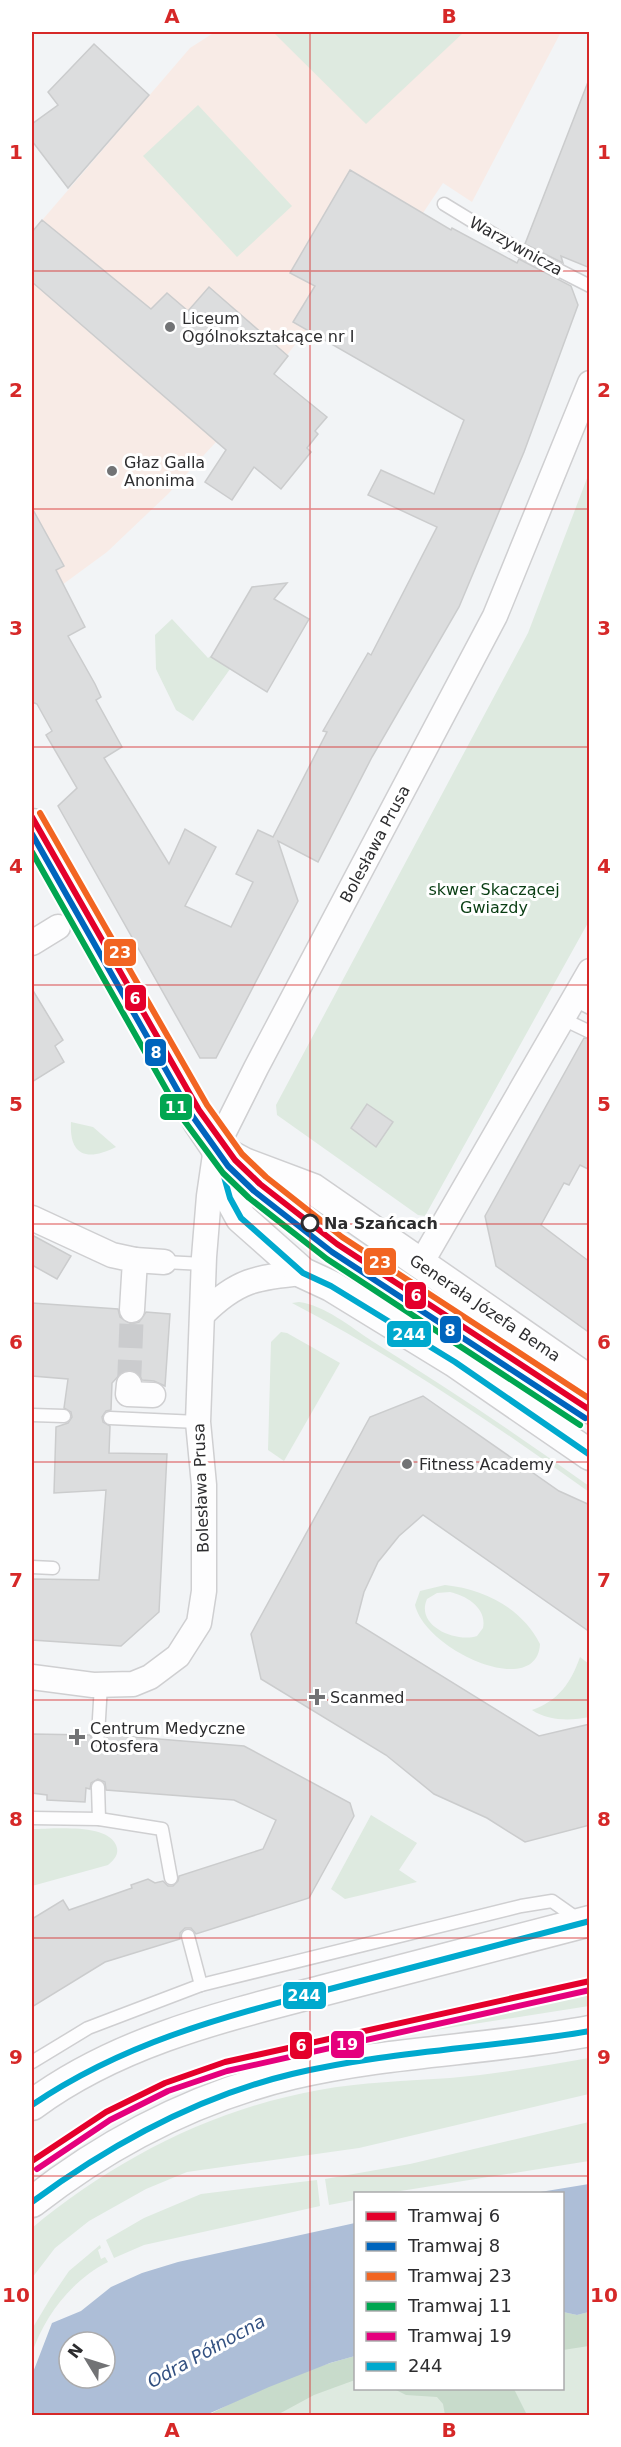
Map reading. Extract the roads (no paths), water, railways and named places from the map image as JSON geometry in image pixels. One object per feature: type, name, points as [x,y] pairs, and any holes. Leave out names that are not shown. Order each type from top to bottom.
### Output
[{"type":"street","name":"Bolesława Prusa","points":[[101,1685],[134,1684],[150,1677],[178,1656],[199,1623],[203,1607],[204,1485],[198,1422],[204,1264],[209,1196],[216,1148],[495,615],[590,383]]},
{"type":"street","points":[[32,824],[70,920],[216,1148],[230,1198],[241,1218],[303,1273],[330,1286],[455,1362],[590,1455]]},
{"type":"street","points":[[32,943],[70,920]]},
{"type":"street","points":[[420,1265],[575,1009],[590,971]]},
{"type":"street","name":"Generała Józefa Bema","points":[[216,1148],[244,1163],[313,1189],[590,1381]]},
{"type":"street","points":[[32,1218],[112,1255],[135,1260],[164,1262]]},
{"type":"street","points":[[132,1310],[135,1260]]},
{"type":"street","points":[[203,1314],[246,1282],[260,1276],[303,1273]]},
{"type":"street","points":[[129,1384],[128,1394],[153,1395]]},
{"type":"street","points":[[32,1677],[101,1685]]},
{"type":"street","points":[[32,2105],[102,2063],[178,2031],[231,2014],[586,1922]]},
{"type":"street","points":[[32,2202],[131,2135],[212,2098],[258,2083],[294,2074],[395,2056],[542,2040],[590,2031]]},
{"type":"lane","name":"Warzywnicza","points":[[444,204],[521,251],[590,286]]},
{"type":"lane","points":[[575,1009],[588,1031]]},
{"type":"lane","points":[[216,1148],[261,1193],[317,1237],[517,1367],[590,1419]]},
{"type":"lane","points":[[164,1262],[204,1264]]},
{"type":"lane","points":[[32,1415],[64,1416]]},
{"type":"lane","points":[[110,1418],[198,1422]]},
{"type":"lane","points":[[32,1567],[53,1568]]},
{"type":"lane","points":[[98,1735],[101,1685]]},
{"type":"lane","points":[[98,1787],[99,1819]]},
{"type":"lane","points":[[32,1818],[99,1819],[162,1829],[171,1878]]},
{"type":"lane","points":[[32,2062],[88,2028],[201,1985],[537,1903],[552,1901],[586,1922]]},
{"type":"lane","points":[[188,1936],[201,1985]]},
{"type":"water","points":[[589,2184],[589,2312],[577,2315],[564,2312],[564,2192],[540,2192]]},
{"type":"water","name":"Odra Północna","points":[[354,2223],[354,2356],[330,2363],[269,2387],[206,2415],[32,2415],[32,2375],[52,2323],[81,2311],[111,2287],[142,2273],[178,2262]]},
{"type":"tunnel","points":[[129,1384],[132,1310]]},
{"type":"tram line","name":"23","points":[[40,813],[207,1105],[242,1154],[266,1177],[342,1237],[590,1399]]},
{"type":"tram line","name":"6","points":[[32,817],[199,1110],[235,1160],[260,1184],[337,1244],[590,1410]]},
{"type":"tram line","name":"8","points":[[32,834],[191,1114],[228,1166],[254,1191],[332,1252],[585,1418]]},
{"type":"tram line","name":"11","points":[[32,852],[183,1119],[223,1173],[249,1198],[327,1259],[580,1425]]},
{"type":"tram line","name":"6","points":[[32,2161],[106,2112],[165,2083],[225,2062],[590,1981]]},
{"type":"tram line","name":"19","points":[[37,2169],[110,2120],[168,2091],[227,2071],[590,1990]]},
{"type":"place","name":"Liceum Ogólnokształcące nr I","points":[[170,327]]},
{"type":"place","name":"Głaz Galla Anonima","points":[[112,471]]},
{"type":"place","name":"Na Szańcach","points":[[310,1223]]},
{"type":"place","name":"Fitness Academy","points":[[407,1464]]},
{"type":"place","name":"Scanmed","points":[[317,1697]]},
{"type":"place","name":"Centrum Medyczne Otosfera","points":[[77,1737]]},
{"type":"park label","name":"skwer Skaczącej Gwiazdy","points":[[494,898]]}]
